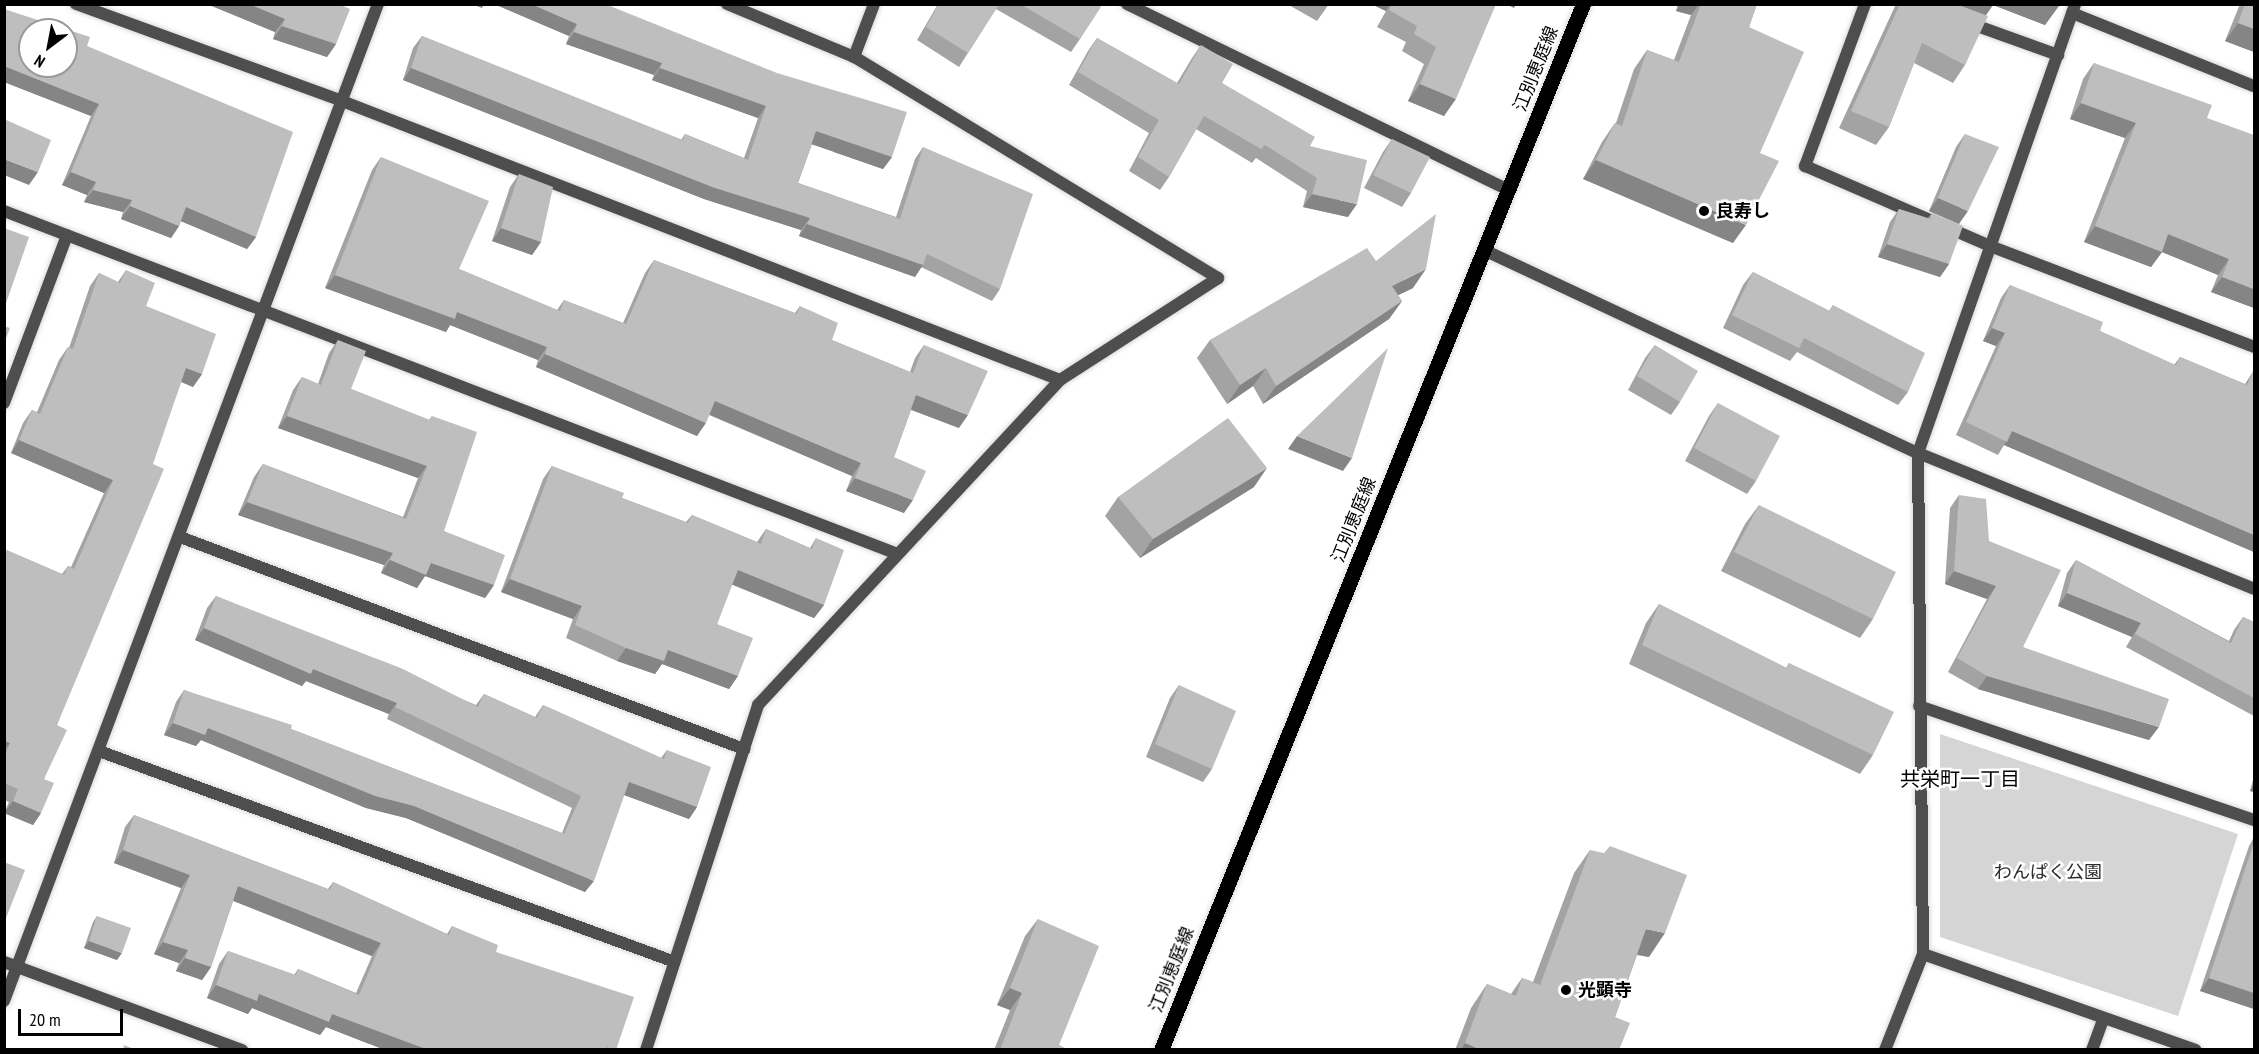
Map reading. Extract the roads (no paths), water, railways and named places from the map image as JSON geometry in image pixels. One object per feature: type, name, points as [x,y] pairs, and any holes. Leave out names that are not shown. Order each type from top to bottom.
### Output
[{"type":"main road","name":"江別恵庭線","points":[[1161,1050],[1583,4]]},
{"type":"street","points":[[76,4],[342,101],[1060,380]]},
{"type":"street","points":[[4,1001],[10,964],[99,751],[378,4]]},
{"type":"street","points":[[646,1050],[758,705],[895,553],[1060,380],[1218,278],[854,57],[727,4]]},
{"type":"street","points":[[854,57],[874,4]]},
{"type":"street","points":[[1127,4],[1509,190]]},
{"type":"street","points":[[1865,4],[1805,166],[1990,246],[2254,347]]},
{"type":"street","points":[[1885,1050],[1923,954],[1918,453],[2074,9],[2254,86]]},
{"type":"street","points":[[1950,16],[2058,55]]},
{"type":"street","points":[[4,211],[895,553]]},
{"type":"street","points":[[4,403],[67,235]]},
{"type":"street","points":[[1484,250],[1918,453],[2254,589]]},
{"type":"street","points":[[180,537],[744,749]]},
{"type":"street","points":[[1919,706],[2254,820]]},
{"type":"street","points":[[99,751],[675,962]]},
{"type":"street","points":[[1923,954],[2103,1020],[2196,1050]]},
{"type":"street","points":[[10,964],[242,1050]]},
{"type":"street","points":[[2092,1050],[2103,1020]]},
{"type":"place","name":"良寿し","points":[[1704,211]]},
{"type":"place","name":"光顕寺","points":[[1566,990]]},
{"type":"district","name":"共栄町一丁目","points":[[1960,779]]},
{"type":"park label","name":"わんぱく公園","points":[[2048,872]]}]
